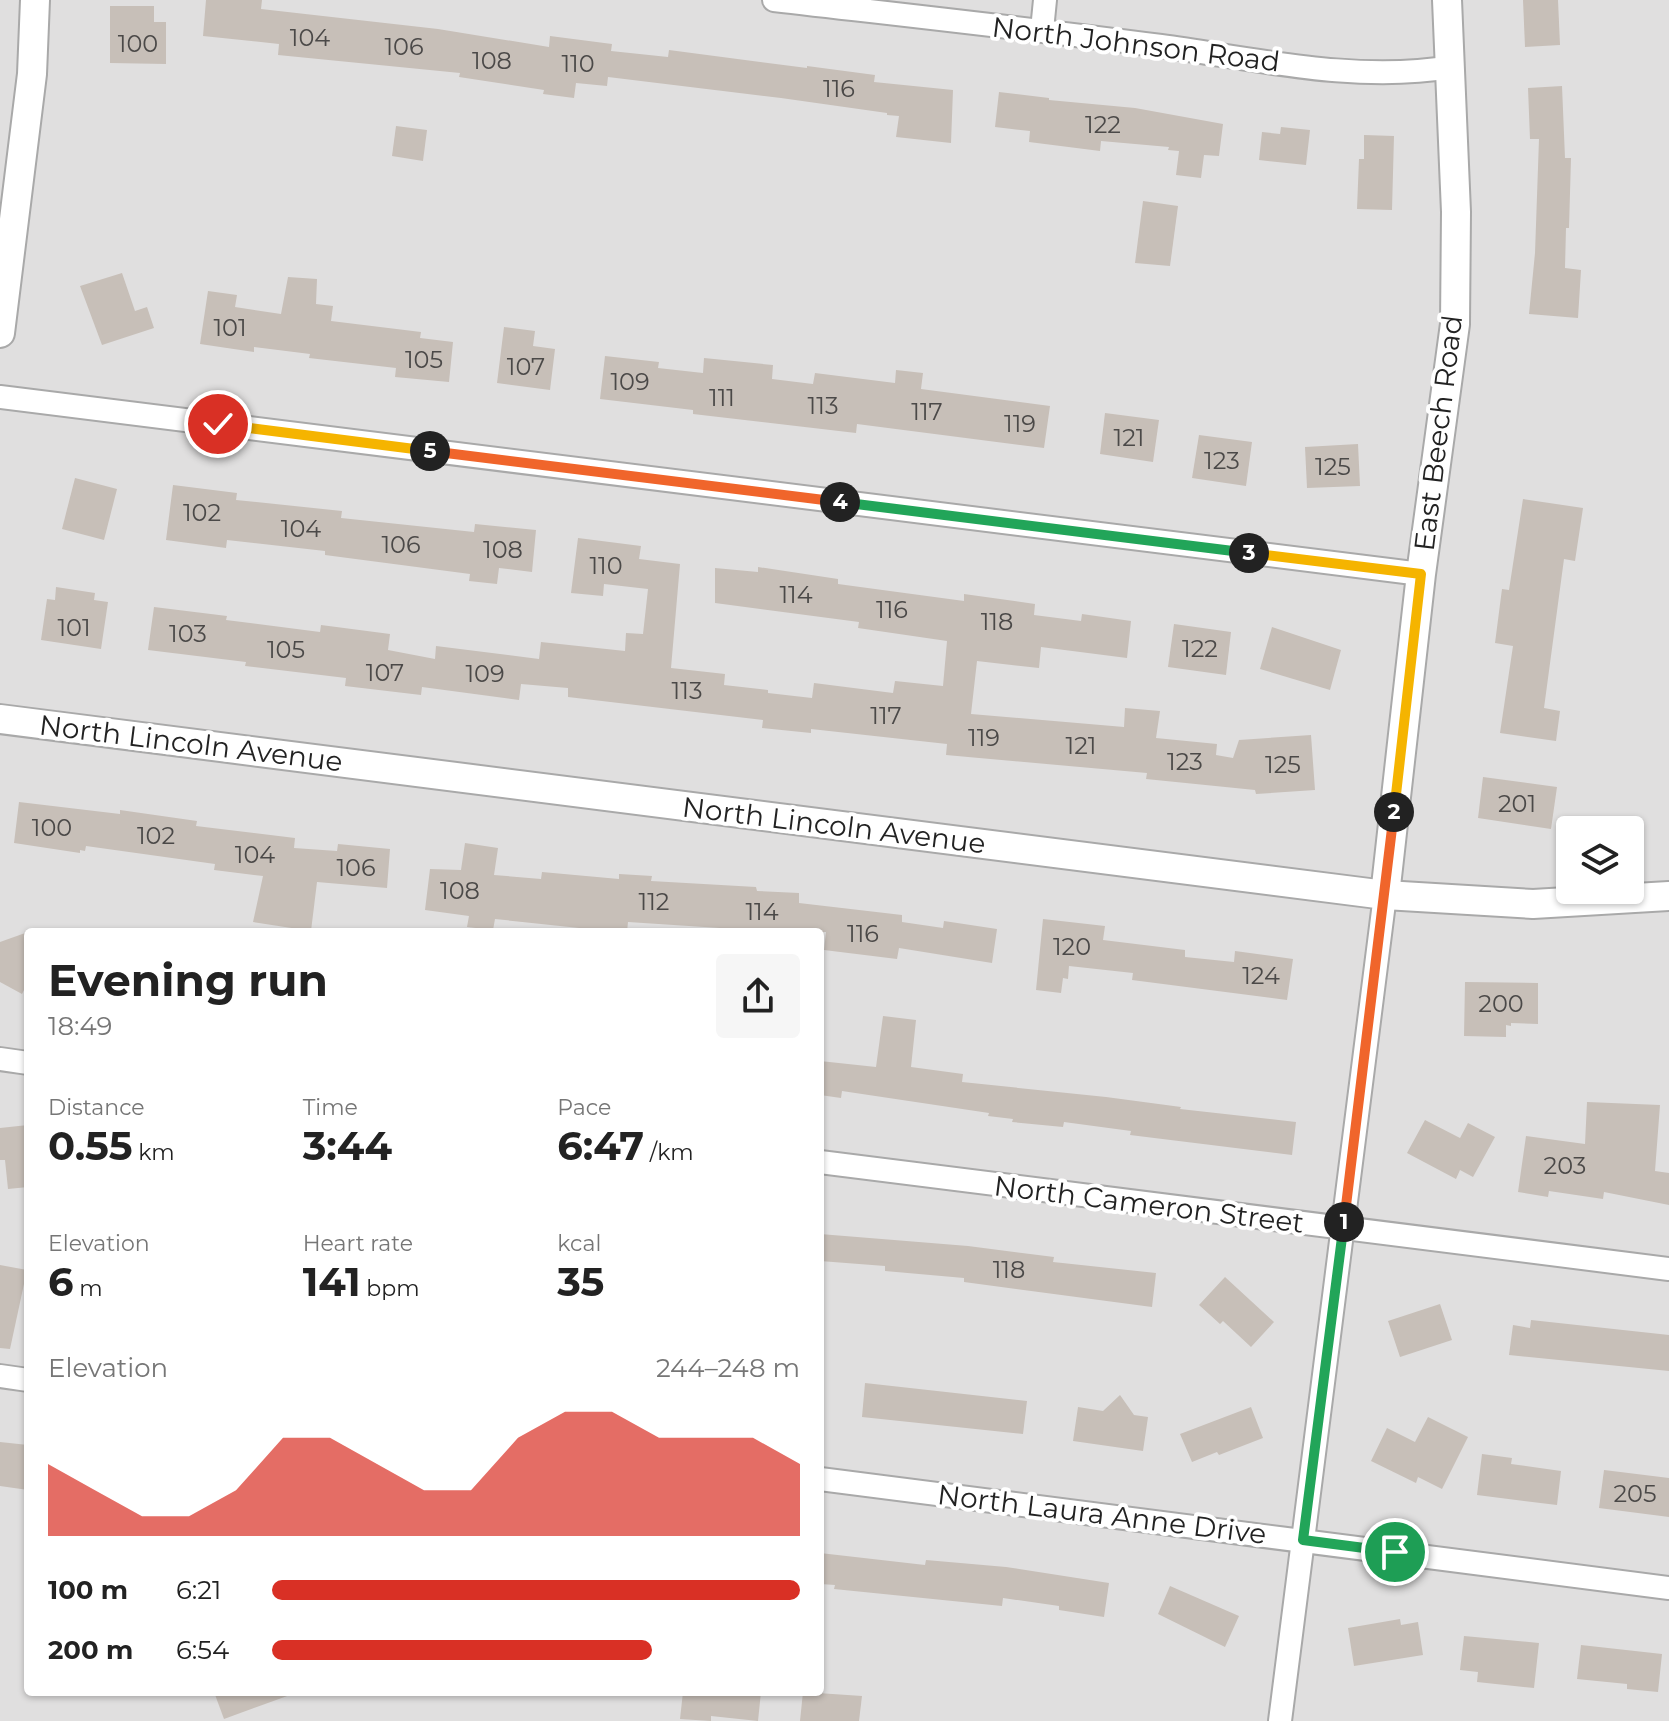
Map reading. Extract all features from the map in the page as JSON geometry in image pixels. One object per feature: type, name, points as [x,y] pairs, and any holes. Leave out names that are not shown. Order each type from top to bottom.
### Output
[{"type":"street","points":[[0,333],[32,74],[35,0]]},
{"type":"street","name":"North Johnson Road","points":[[774,0],[1042,30],[1343,70],[1414,73],[1451,67]]},
{"type":"street","points":[[1042,30],[1045,0]]},
{"type":"street","name":"East Beech Road","points":[[1280,1721],[1385,895],[1421,574],[1455,324],[1456,212],[1447,0]]},
{"type":"street","points":[[0,397],[1421,574]]},
{"type":"street","name":"North Lincoln Avenue","points":[[0,719],[1385,895],[1533,904],[1669,896]]},
{"type":"street","points":[[0,1059],[24,1062]]},
{"type":"street","name":"North Cameron Street","points":[[824,1163],[1669,1269]]},
{"type":"street","points":[[0,1376],[24,1379]]},
{"type":"street","name":"North Laura Anne Drive","points":[[824,1480],[1669,1588]]},
{"type":"shaded area","points":[[0,0],[1669,0],[1669,1721],[0,1721]]},
{"type":"building","points":[[206,0],[262,0],[261,9],[438,29],[549,47],[550,36],[612,44],[611,51],[668,57],[669,50],[875,75],[874,82],[953,90],[951,143],[896,137],[899,116],[781,98],[608,77],[607,86],[576,83],[574,98],[543,94],[544,90],[459,77],[460,73],[278,55],[279,44],[203,36]]},
{"type":"building","points":[[1523,0],[1558,0],[1560,45],[1525,47]]},
{"type":"building","points":[[110,6],[154,6],[154,22],[166,22],[166,64],[110,63]]},
{"type":"building","points":[[1562,86],[1565,158],[1571,158],[1565,268],[1581,270],[1578,318],[1529,314],[1535,253],[1539,139],[1530,139],[1528,88]]},
{"type":"building","points":[[999,92],[1135,108],[1223,124],[1219,156],[1204,155],[1201,178],[1176,175],[1179,151],[1168,150],[1169,147],[1101,141],[1100,151],[1029,142],[1030,131],[995,127]]},
{"type":"building","points":[[396,126],[427,130],[423,161],[392,156]]},
{"type":"building","points":[[1281,127],[1310,130],[1306,165],[1259,160],[1262,132],[1280,134]]},
{"type":"building","points":[[1364,135],[1394,136],[1392,210],[1357,209],[1359,159],[1364,159]]},
{"type":"building","points":[[1143,201],[1178,206],[1170,266],[1135,263]]},
{"type":"building","points":[[122,273],[135,311],[147,307],[154,328],[102,345],[80,286]]},
{"type":"building","points":[[288,277],[317,279],[316,304],[333,306],[331,321],[421,332],[420,338],[453,342],[449,382],[395,377],[396,368],[309,358],[310,354],[254,347],[254,352],[200,344],[208,291],[237,295],[235,307],[281,314]]},
{"type":"building","points":[[504,327],[535,331],[533,346],[555,349],[550,390],[497,383]]},
{"type":"building","points":[[605,356],[659,362],[658,368],[703,373],[704,358],[773,365],[772,379],[813,384],[815,373],[895,383],[896,370],[923,373],[921,389],[1050,406],[1044,448],[857,424],[856,433],[693,414],[693,410],[600,399]]},
{"type":"building","points":[[1105,413],[1159,420],[1153,462],[1100,454]]},
{"type":"building","points":[[1199,435],[1252,442],[1246,486],[1192,478]]},
{"type":"building","points":[[1358,444],[1360,486],[1307,488],[1305,447]]},
{"type":"building","points":[[75,478],[117,489],[104,540],[62,529]]},
{"type":"building","points":[[173,485],[237,493],[236,500],[342,511],[341,518],[474,532],[475,524],[536,530],[532,572],[499,568],[497,584],[469,581],[470,574],[325,555],[325,551],[227,540],[226,548],[166,540]]},
{"type":"building","points":[[1523,499],[1583,508],[1575,561],[1564,559],[1544,708],[1560,711],[1556,741],[1500,733],[1513,646],[1495,643],[1502,589],[1509,590]]},
{"type":"building","points":[[578,538],[641,546],[639,559],[680,564],[671,668],[725,674],[724,685],[768,690],[768,693],[812,698],[814,683],[893,693],[895,681],[943,686],[947,641],[858,628],[859,622],[715,603],[715,568],[758,572],[758,567],[838,579],[838,584],[964,601],[964,594],[1035,604],[1034,615],[1081,621],[1082,614],[1131,621],[1127,658],[1041,647],[1039,668],[977,661],[971,714],[1124,727],[1125,708],[1160,711],[1156,738],[1217,744],[1216,755],[1233,758],[1239,740],[1311,735],[1315,790],[1256,794],[1255,790],[1146,779],[1147,773],[946,755],[947,744],[811,729],[811,733],[762,728],[763,720],[568,697],[568,688],[521,684],[519,700],[422,687],[421,695],[345,686],[346,678],[148,650],[154,607],[320,632],[321,625],[390,634],[388,650],[435,659],[436,646],[539,659],[541,642],[625,651],[626,633],[643,634],[648,589],[604,584],[603,596],[571,593]]},
{"type":"building","points":[[56,587],[95,593],[94,600],[108,602],[101,649],[41,640],[47,599],[55,600]]},
{"type":"building","points":[[1174,624],[1231,632],[1226,675],[1168,667]]},
{"type":"building","points":[[1272,627],[1341,650],[1330,690],[1260,669]]},
{"type":"building","points":[[1483,777],[1557,787],[1551,829],[1478,818]]},
{"type":"building","points":[[19,802],[120,814],[120,810],[197,821],[196,826],[295,838],[294,848],[337,851],[338,844],[390,849],[387,888],[317,882],[311,928],[292,928],[253,922],[263,876],[214,870],[215,864],[86,846],[85,851],[80,850],[80,853],[14,843]]},
{"type":"building","points":[[465,843],[498,848],[494,875],[541,879],[542,872],[619,879],[619,874],[652,876],[651,881],[756,887],[757,891],[799,893],[799,903],[902,915],[902,922],[943,928],[944,921],[997,929],[992,963],[899,948],[897,959],[824,950],[824,928],[720,928],[628,922],[627,928],[579,928],[495,919],[493,928],[476,928],[467,927],[469,916],[425,910],[430,869],[461,870]]},
{"type":"building","points":[[1043,919],[1105,926],[1103,940],[1185,950],[1185,957],[1234,962],[1235,951],[1293,959],[1287,1000],[1132,980],[1133,973],[1069,966],[1068,979],[1063,978],[1061,993],[1036,990]]},
{"type":"building","points":[[24,933],[22,994],[0,982],[0,942]]},
{"type":"building","points":[[1465,982],[1538,983],[1538,1024],[1506,1025],[1506,1037],[1464,1036]]},
{"type":"building","points":[[883,1016],[916,1020],[911,1067],[963,1074],[962,1082],[1296,1122],[1292,1155],[1130,1135],[1131,1131],[1064,1122],[1063,1127],[1012,1122],[1013,1119],[988,1116],[989,1113],[842,1091],[841,1098],[824,1096],[824,1061],[876,1067]]},
{"type":"building","points":[[1587,1102],[1660,1105],[1655,1171],[1669,1173],[1669,1205],[1604,1192],[1603,1199],[1549,1191],[1548,1197],[1518,1192],[1526,1136],[1585,1144]]},
{"type":"building","points":[[1425,1120],[1460,1138],[1468,1123],[1495,1137],[1473,1177],[1460,1170],[1456,1179],[1407,1153]]},
{"type":"building","points":[[24,1125],[24,1187],[8,1189],[5,1160],[0,1160],[0,1128]]},
{"type":"building","points":[[824,1234],[968,1246],[1054,1257],[1053,1262],[1156,1273],[1152,1307],[964,1282],[964,1278],[885,1271],[885,1266],[824,1261]]},
{"type":"building","points":[[0,1265],[24,1269],[24,1284],[10,1349],[0,1348]]},
{"type":"building","points":[[1225,1277],[1274,1322],[1251,1347],[1223,1321],[1220,1324],[1199,1305]]},
{"type":"building","points":[[1440,1304],[1452,1340],[1400,1357],[1388,1321]]},
{"type":"building","points":[[1531,1320],[1669,1335],[1669,1371],[1509,1355],[1513,1325],[1530,1328]]},
{"type":"building","points":[[865,1383],[1027,1401],[1023,1434],[862,1417]]},
{"type":"building","points":[[1120,1395],[1134,1415],[1148,1417],[1143,1451],[1073,1441],[1078,1407],[1103,1411]]},
{"type":"building","points":[[1251,1407],[1263,1438],[1192,1462],[1180,1434]]},
{"type":"building","points":[[1428,1417],[1468,1437],[1442,1489],[1418,1477],[1416,1483],[1371,1461],[1387,1428],[1415,1442]]},
{"type":"building","points":[[0,1442],[24,1445],[24,1489],[0,1486]]},
{"type":"building","points":[[1482,1454],[1512,1458],[1511,1464],[1561,1471],[1557,1505],[1477,1495]]},
{"type":"building","points":[[1604,1470],[1669,1478],[1669,1517],[1599,1508]]},
{"type":"building","points":[[824,1553],[925,1565],[926,1560],[1006,1567],[1109,1583],[1104,1617],[1059,1610],[1059,1606],[1003,1598],[1002,1606],[834,1589],[835,1585],[824,1584]]},
{"type":"building","points":[[1170,1586],[1239,1616],[1225,1647],[1158,1614]]},
{"type":"building","points":[[1400,1619],[1401,1625],[1418,1622],[1423,1655],[1354,1666],[1348,1628]]},
{"type":"building","points":[[1464,1636],[1539,1643],[1534,1688],[1477,1682],[1478,1672],[1460,1670]]},
{"type":"building","points":[[1581,1645],[1662,1654],[1658,1692],[1627,1689],[1627,1684],[1577,1679]]},
{"type":"building","points":[[824,1693],[862,1696],[859,1721],[800,1721],[803,1696],[824,1696]]},
{"type":"building","points":[[215,1696],[287,1696],[224,1719]]},
{"type":"building","points":[[683,1696],[761,1696],[758,1721],[711,1716],[711,1721],[680,1719]]},
{"type":"route","points":[[218,424],[1421,574],[1385,895],[1303,1540],[1395,1552]]}]
